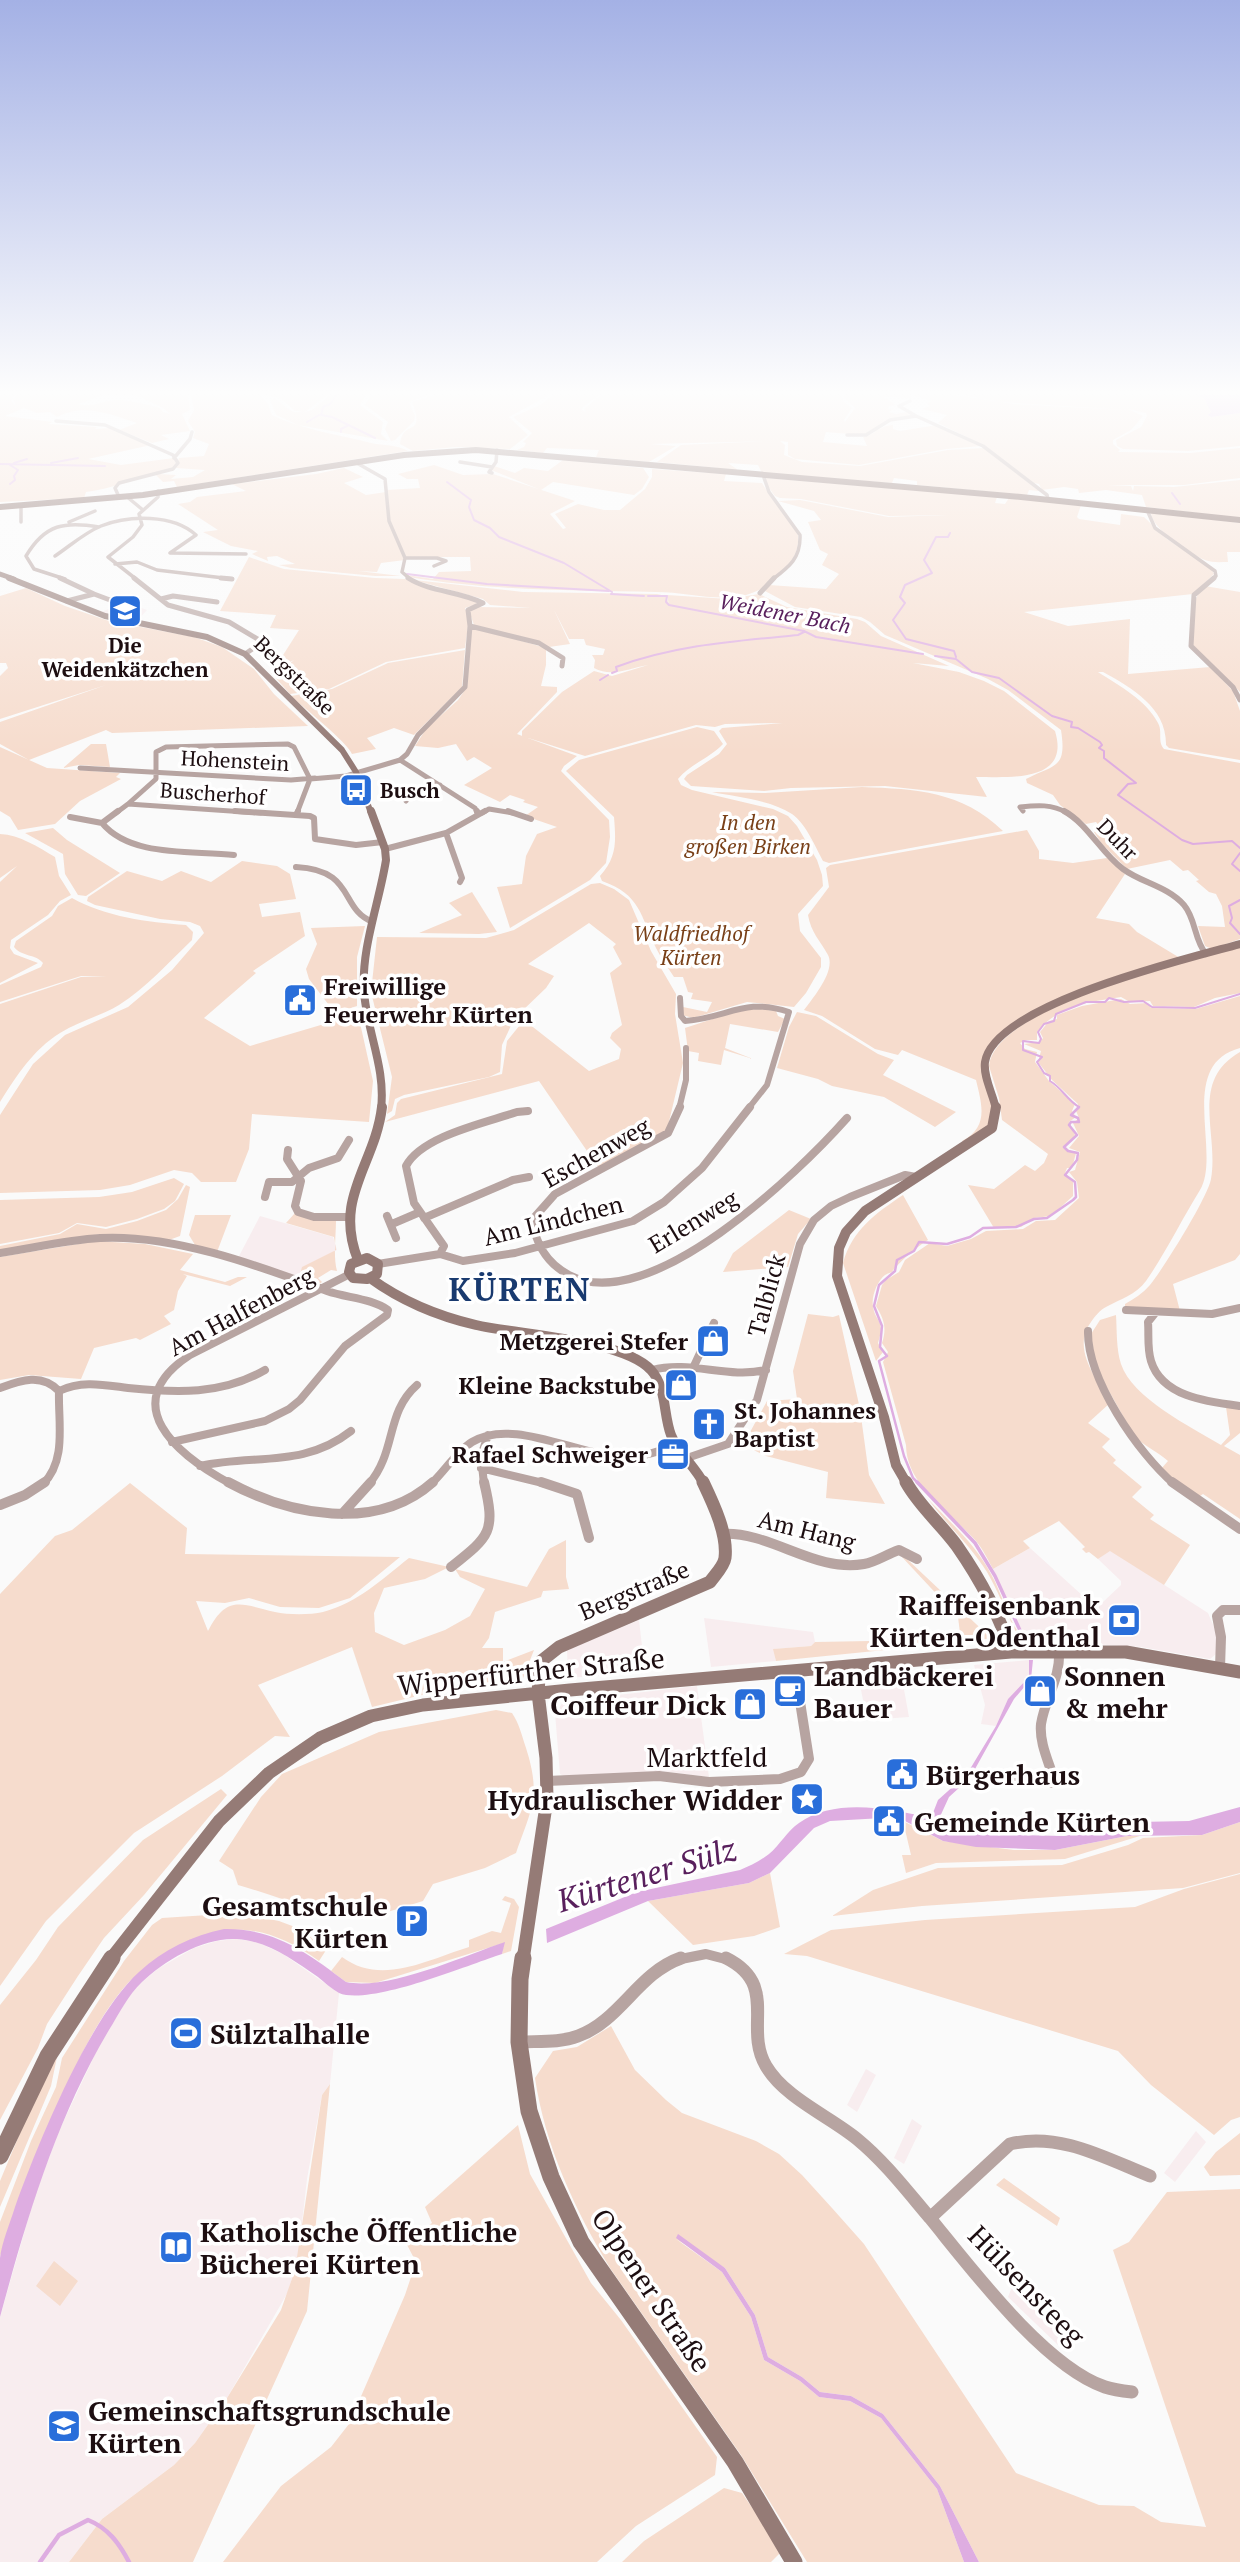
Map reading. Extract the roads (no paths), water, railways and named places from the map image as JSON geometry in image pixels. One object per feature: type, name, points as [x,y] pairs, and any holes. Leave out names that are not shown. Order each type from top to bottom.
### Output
[{"type":"main road","points":[[1189,515],[1240,520]]},
{"type":"main road","name":"Bergstraße","points":[[0,574],[118,619],[207,637],[246,654],[341,747],[356,772],[384,846],[385,871],[366,958],[364,989],[384,1094],[380,1118],[356,1186],[349,1217],[351,1248],[358,1260]]},
{"type":"main road","points":[[1011,1652],[1001,1620],[979,1581],[956,1545],[911,1491],[896,1465],[884,1417],[837,1276],[836,1254],[840,1241],[852,1223],[916,1177],[992,1128],[998,1118],[998,1111],[986,1072],[986,1059],[992,1049],[1026,1019],[1044,1008],[1129,976],[1240,944]]},
{"type":"main road","points":[[370,1259],[378,1264],[378,1272],[370,1278],[358,1279],[350,1274],[349,1266],[358,1260],[370,1259]]},
{"type":"main road","points":[[370,1278],[393,1297],[427,1312],[608,1349],[630,1356],[652,1370]]},
{"type":"main road","name":"Bergstraße","points":[[538,1693],[539,1669],[544,1657],[559,1647],[710,1582],[725,1561],[722,1534],[698,1473],[676,1445],[667,1422],[663,1392],[652,1370]]},
{"type":"main road","name":"Wipperfürther Straße","points":[[0,2156],[48,2056],[102,1970],[219,1821],[270,1773],[320,1738],[371,1716],[423,1705],[538,1693],[1011,1652],[1059,1650],[1147,1654],[1240,1672]]},
{"type":"main road","name":"Olpener Straße","points":[[538,1693],[547,1781],[542,1841],[520,1979],[519,2042],[529,2112],[551,2177],[582,2242],[735,2462],[794,2562]]},
{"type":"street","points":[[21,515],[21,522]]},
{"type":"street","points":[[88,515],[41,537],[26,556],[34,569],[67,580],[118,603]]},
{"type":"street","points":[[139,515],[142,525],[132,541],[108,555],[115,564],[177,609],[229,622],[259,640],[261,643],[258,648],[246,654]]},
{"type":"street","points":[[389,515],[405,558],[402,572],[405,577],[482,602],[468,610],[470,626],[465,687],[418,736],[400,760],[475,807],[478,814]]},
{"type":"street","points":[[760,593],[774,578],[791,568],[801,537],[784,515]]},
{"type":"street","points":[[1147,515],[1156,528],[1215,571],[1216,576],[1194,595],[1191,646],[1233,687],[1240,700]]},
{"type":"street","points":[[69,522],[100,527],[141,521],[175,521],[195,532],[193,538],[170,553],[246,554]]},
{"type":"street","points":[[55,556],[100,527]]},
{"type":"street","points":[[405,558],[437,558],[446,562],[434,566]]},
{"type":"street","points":[[115,564],[137,562],[157,570],[232,579]]},
{"type":"street","points":[[67,601],[94,594]]},
{"type":"street","points":[[161,599],[173,596],[217,602]]},
{"type":"street","points":[[470,626],[540,643],[563,658],[562,666]]},
{"type":"street","name":"Hohenstein","points":[[157,772],[156,752],[166,747],[281,742],[294,747],[310,779]]},
{"type":"street","name":"Hohenstein","points":[[80,768],[310,779],[333,778],[400,760]]},
{"type":"street","name":"Buscherhof","points":[[102,823],[156,779],[157,772]]},
{"type":"street","name":"Buscherhof","points":[[296,814],[310,779]]},
{"type":"street","points":[[406,802],[409,797],[440,785]]},
{"type":"street","name":"Duhr","points":[[1023,811],[1020,807],[1041,803],[1062,809],[1087,829],[1119,867],[1183,903],[1206,954]]},
{"type":"street","name":"Buscherhof","points":[[128,804],[296,814],[313,817],[315,839],[384,846]]},
{"type":"street","points":[[384,846],[446,833],[494,808],[531,819]]},
{"type":"street","points":[[70,817],[102,823],[108,832],[142,845],[234,855]]},
{"type":"street","points":[[446,833],[462,878],[460,882]]},
{"type":"street","points":[[296,867],[315,870],[338,881],[355,910],[366,920],[373,922]]},
{"type":"street","name":"Am Lindchen","points":[[378,1264],[440,1254],[463,1261],[540,1247],[633,1221],[664,1202],[702,1168],[767,1085],[789,1012],[769,1005],[747,1004],[703,1019],[685,1021],[681,1016],[680,999]]},
{"type":"street","name":"Eschenweg","points":[[540,1247],[532,1220],[544,1202],[668,1133],[681,1100],[688,1057],[685,1048]]},
{"type":"street","points":[[440,1254],[444,1246],[414,1203],[406,1166],[412,1155],[425,1144],[517,1112],[528,1111]]},
{"type":"street","name":"Erlenweg","points":[[540,1247],[545,1259],[577,1279],[612,1283],[626,1280],[678,1255],[748,1213],[847,1118]]},
{"type":"street","points":[[265,1197],[269,1182],[292,1182],[309,1168],[338,1158],[349,1140]]},
{"type":"street","points":[[288,1150],[287,1159],[301,1181],[295,1206],[298,1212],[314,1217],[349,1217]]},
{"type":"street","name":"Talblick","points":[[687,1458],[728,1444],[757,1400],[800,1244],[814,1220],[831,1206],[850,1197],[905,1175],[916,1177]]},
{"type":"street","points":[[392,1224],[513,1180],[529,1177]]},
{"type":"street","points":[[387,1216],[396,1238]]},
{"type":"street","points":[[0,1253],[92,1238],[147,1240],[220,1256],[321,1289],[382,1305],[388,1310],[388,1313],[345,1346],[300,1400],[289,1409],[257,1423],[172,1442]]},
{"type":"street","name":"Am Halfenberg","points":[[350,1274],[183,1361],[165,1376],[157,1389],[152,1408],[154,1416],[172,1442],[200,1466],[228,1482],[266,1498],[301,1508],[342,1514],[372,1511],[407,1500],[433,1483],[467,1444],[488,1436]]},
{"type":"street","points":[[1126,1310],[1223,1314],[1240,1308]]},
{"type":"street","points":[[1156,1312],[1148,1322],[1151,1360],[1157,1373],[1192,1396],[1240,1406]]},
{"type":"street","points":[[694,1366],[714,1323]]},
{"type":"street","points":[[1088,1331],[1086,1350],[1096,1376],[1131,1435],[1152,1463],[1200,1503],[1240,1529]]},
{"type":"street","points":[[652,1370],[666,1364],[742,1374],[766,1370]]},
{"type":"street","points":[[59,1391],[81,1383],[157,1389],[225,1389],[241,1385],[265,1370]]},
{"type":"street","points":[[0,1388],[24,1381],[43,1380],[59,1391],[61,1455],[56,1471],[37,1490],[0,1504]]},
{"type":"street","points":[[342,1514],[380,1469],[388,1454],[396,1405],[417,1385]]},
{"type":"street","points":[[200,1466],[211,1462],[265,1461],[314,1452],[331,1447],[351,1431]]},
{"type":"street","points":[[451,1567],[476,1549],[491,1530],[493,1519],[481,1468],[481,1448],[488,1436],[521,1436],[597,1454],[625,1457],[659,1452],[676,1445]]},
{"type":"street","points":[[481,1468],[538,1481],[577,1494],[589,1538]]},
{"type":"street","name":"Am Hang","points":[[722,1534],[736,1533],[857,1566],[871,1564],[899,1550],[917,1559]]},
{"type":"street","points":[[1220,1668],[1222,1637],[1217,1616],[1223,1610],[1240,1610]]},
{"type":"street","points":[[998,1775],[1018,1781],[1055,1783],[1041,1736],[1045,1714],[1061,1667],[1059,1650]]},
{"type":"street","name":"Marktfeld","points":[[547,1781],[659,1776],[709,1782],[780,1779],[801,1772],[809,1759],[795,1670]]},
{"type":"street","name":"Hülsensteeg","points":[[519,2042],[562,2040],[587,2032],[607,2017],[644,1979],[667,1964],[688,1955],[710,1953],[730,1959],[745,1970],[754,1982],[760,1999],[758,2042],[764,2064],[776,2078],[860,2141],[997,2297],[1056,2354],[1103,2387],[1132,2392]]},
{"type":"street","points":[[930,2218],[1010,2144],[1023,2139],[1058,2141],[1150,2176]]},
{"type":"waterway","points":[[472,515],[474,520],[490,528],[499,537],[564,563],[612,592]]},
{"type":"waterway","points":[[950,533],[948,537],[936,537],[924,560],[932,573],[905,585],[900,597],[905,603],[893,620],[906,639],[954,651],[956,657]]},
{"type":"waterway","name":"Weidener Bach","points":[[407,574],[487,584],[609,591]]},
{"type":"waterway","name":"Weidener Bach","points":[[611,594],[644,596]]},
{"type":"waterway","name":"Weidener Bach","points":[[648,596],[667,596],[666,602],[669,605],[804,631],[816,637],[923,654]]},
{"type":"waterway","points":[[612,673],[617,671],[616,667],[661,654],[804,632]]},
{"type":"waterway","name":"Weidener Bach","points":[[935,656],[956,659],[972,672],[999,678],[1052,716],[1072,722],[1071,727],[1078,728],[1100,742],[1102,745],[1099,748],[1104,751],[1104,758],[1136,783],[1128,784],[1118,795],[1182,840],[1193,844],[1232,841],[1240,848]]},
{"type":"waterway","points":[[600,680],[608,675]]},
{"type":"waterway","name":"Weidener Bach","points":[[1240,853],[1232,864],[1240,871]]},
{"type":"waterway","name":"Weidener Bach","points":[[1240,900],[1229,906],[1232,918],[1230,923],[1240,934]]},
{"type":"waterway","points":[[917,1482],[904,1456],[879,1361],[887,1356],[880,1347],[882,1326],[874,1306],[879,1285],[895,1271],[897,1260],[914,1251],[919,1242],[947,1244],[970,1237],[983,1228],[1016,1227],[1034,1219],[1047,1218],[1076,1197],[1075,1182],[1065,1175],[1077,1160],[1078,1153],[1068,1151],[1064,1147],[1077,1135],[1069,1125],[1071,1122],[1079,1122],[1078,1118],[1071,1115],[1079,1107],[1044,1073],[1037,1062],[1042,1057],[1023,1050],[1023,1041],[1039,1043],[1041,1039],[1038,1032],[1044,1024],[1054,1021],[1056,1014],[1086,1002],[1105,1002],[1109,998],[1124,1002],[1143,1001],[1152,1007],[1195,1008],[1240,994]]},
{"type":"waterway","points":[[917,1482],[975,1543],[995,1576],[1024,1639]]},
{"type":"waterway","points":[[40,2562],[59,2535],[88,2520],[112,2537],[129,2562]]},
{"type":"place","name":"Die Weidenkätzchen","points":[[125,611]]},
{"type":"place","name":"Busch","points":[[356,790]]},
{"type":"place","name":"Freiwillige Feuerwehr Kürten","points":[[300,1000]]},
{"type":"place","name":"Metzgerei Stefer","points":[[713,1341]]},
{"type":"place","name":"Kleine Backstube","points":[[681,1385]]},
{"type":"place","name":"St. Johannes Baptist","points":[[709,1424]]},
{"type":"place","name":"Rafael Schweiger","points":[[673,1454]]},
{"type":"place","name":"Raiffeisenbank Kürten-Odenthal","points":[[1124,1620]]},
{"type":"place","name":"Landbäckerei Bauer","points":[[790,1691]]},
{"type":"place","name":"Sonnen & mehr","points":[[1040,1691]]},
{"type":"place","name":"Coiffeur Dick","points":[[750,1704]]},
{"type":"place","name":"Bürgerhaus","points":[[902,1774]]},
{"type":"place","name":"Hydraulischer Widder","points":[[807,1799]]},
{"type":"place","name":"Gemeinde Kürten","points":[[889,1821]]},
{"type":"place","name":"Gesamtschule Kürten","points":[[412,1921]]},
{"type":"place","name":"Sülztalhalle","points":[[186,2033]]},
{"type":"place","name":"Katholische Öffentliche Bücherei Kürten","points":[[176,2247]]},
{"type":"place","name":"Gemeinschaftsgrundschule Kürten","points":[[64,2426]]},
{"type":"district","name":"KÜRTEN","points":[[520,1289]]},
{"type":"park label","name":"In den großen Birken","points":[[748,834]]},
{"type":"park label","name":"Waldfriedhof Kürten","points":[[691,945]]},
{"type":"water label","name":"Kürtener Sülz","points":[[646,1874]]}]
